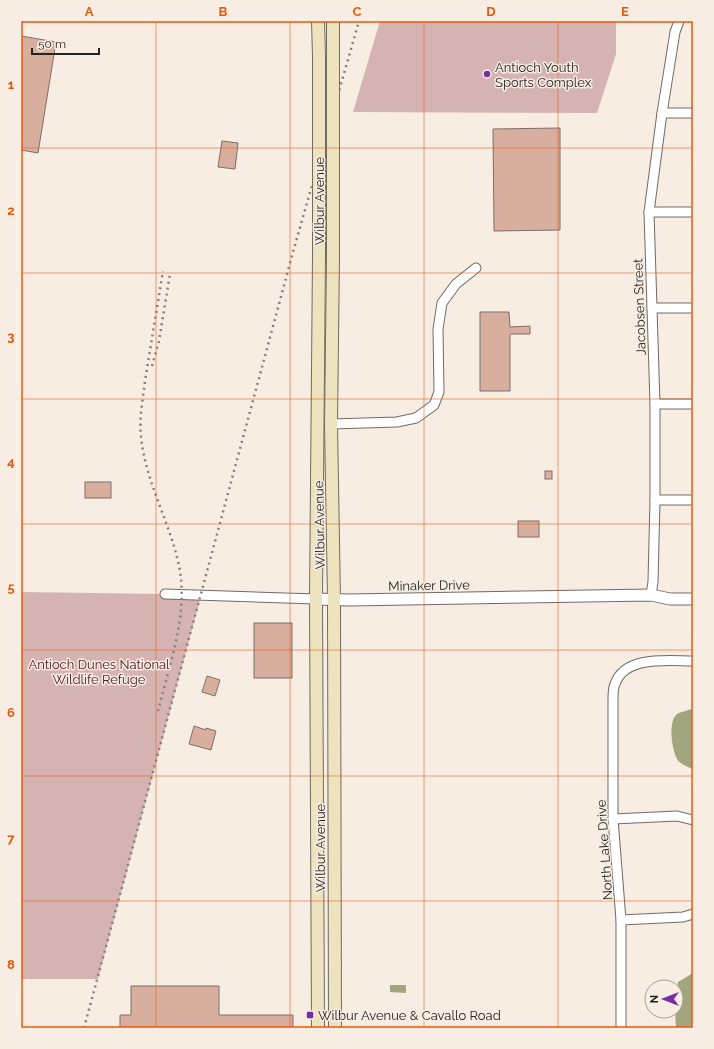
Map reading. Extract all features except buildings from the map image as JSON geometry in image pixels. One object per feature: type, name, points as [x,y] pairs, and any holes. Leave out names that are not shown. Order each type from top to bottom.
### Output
[{"type":"main road","name":"Wilbur Avenue","points":[[318,21],[319,256],[316,599],[318,1028]]},
{"type":"main road","name":"Wilbur Avenue","points":[[332,21],[333,256],[331,424],[334,600],[335,1028]]},
{"type":"main road","points":[[317,424],[331,424]]},
{"type":"main road","points":[[317,853],[325,858],[327,863],[328,881],[334,897]]},
{"type":"street","name":"Jacobsen Street","points":[[651,595],[653,582],[655,500],[655,404],[649,212],[662,113],[675,32],[679,21]]},
{"type":"street","points":[[662,113],[693,113]]},
{"type":"street","points":[[649,212],[693,212]]},
{"type":"street","points":[[331,424],[397,422],[416,418],[434,405],[439,392],[438,329],[442,303],[456,284],[476,268]]},
{"type":"street","points":[[652,308],[693,308]]},
{"type":"street","points":[[655,404],[693,404]]},
{"type":"street","points":[[655,500],[693,500]]},
{"type":"street","name":"Minaker Drive","points":[[165,594],[334,600],[651,595],[670,599],[693,600]]},
{"type":"street","name":"North Lake Drive","points":[[621,1028],[621,920],[613,819],[613,699],[615,684],[622,673],[633,666],[647,661],[693,661]]},
{"type":"street","points":[[613,819],[677,816],[693,820]]},
{"type":"street","points":[[621,920],[683,917],[693,914]]},
{"type":"green space","name":"Antioch Youth Sports Complex","points":[[380,21],[616,21],[616,54],[597,113],[353,112]]},
{"type":"green space","name":"Antioch Dunes National Wildlife Refuge","points":[[21,592],[201,596],[98,979],[21,979]]},
{"type":"shaded area","points":[[693,709],[693,769],[678,761],[675,755],[671,730],[676,715]]},
{"type":"shaded area","points":[[693,973],[693,1028],[676,1028],[675,1019],[684,1019],[683,979]]},
{"type":"shaded area","points":[[390,985],[406,985],[406,993],[390,992]]},
{"type":"railway","points":[[84,1028],[293,252],[359,21]]},
{"type":"railway","points":[[158,711],[180,621],[181,602],[179,566],[170,533],[147,469],[143,453],[140,422],[145,381],[163,271]]},
{"type":"railway","points":[[152,366],[159,341],[170,274]]},
{"type":"place","name":"Antioch Youth Sports Complex","points":[[487,74]]},
{"type":"place","name":"Wilbur Avenue & Cavallo Road","points":[[310,1015]]}]
